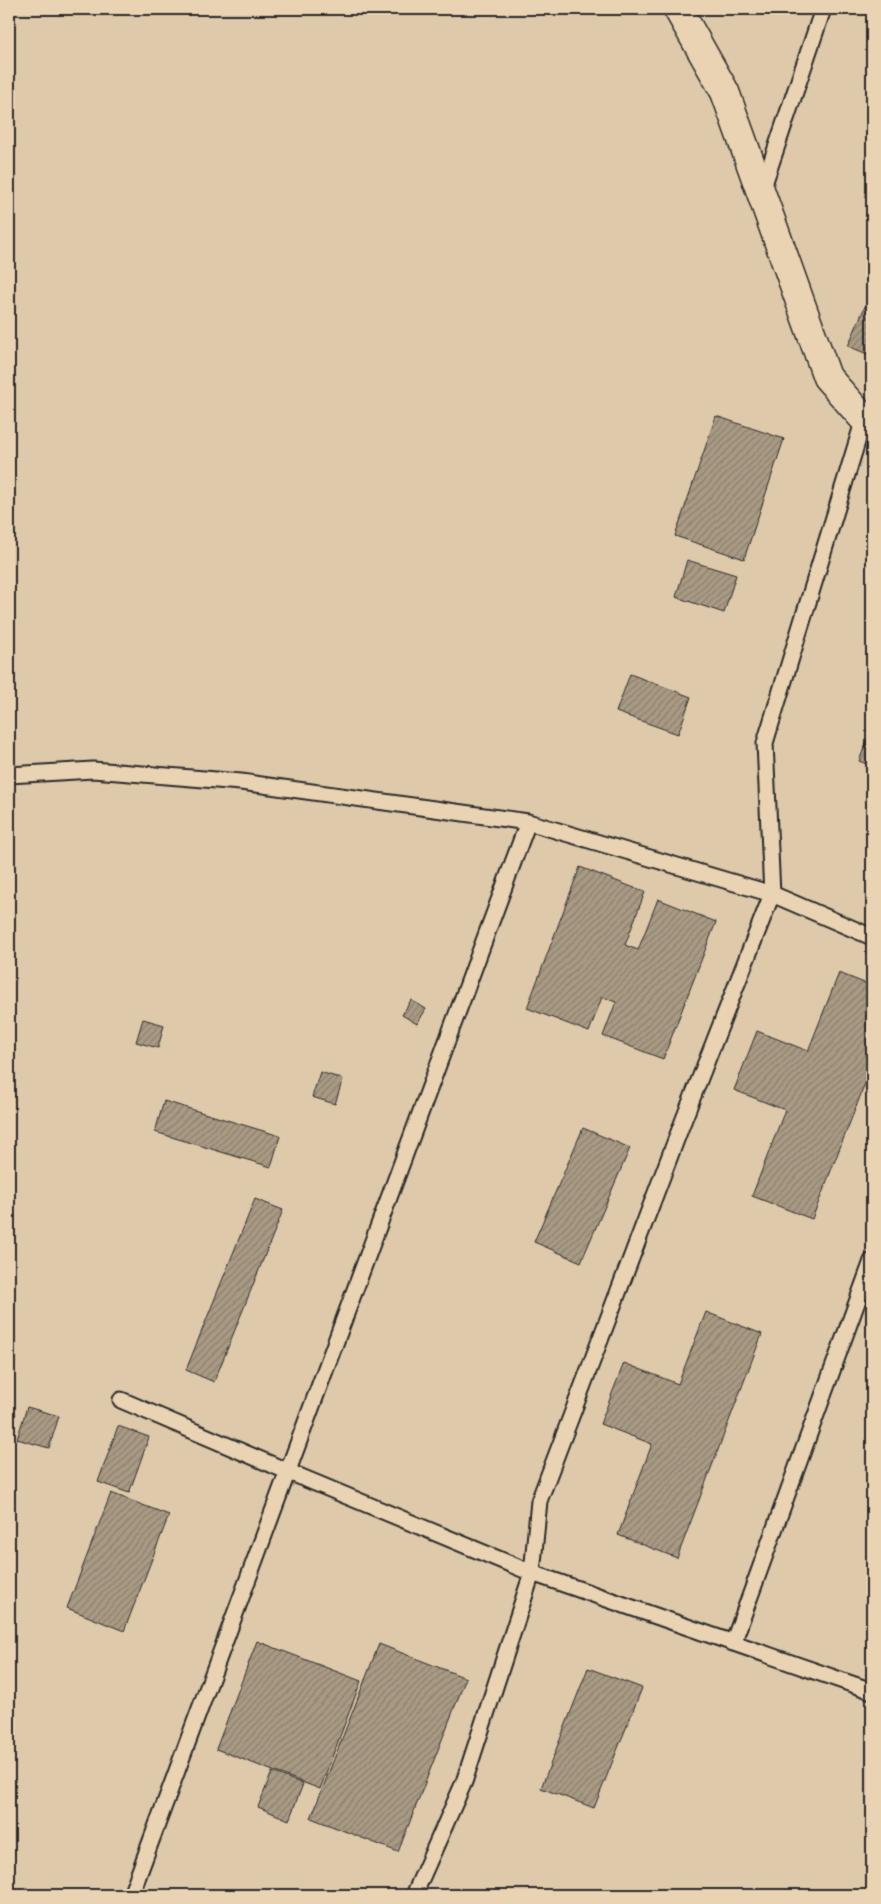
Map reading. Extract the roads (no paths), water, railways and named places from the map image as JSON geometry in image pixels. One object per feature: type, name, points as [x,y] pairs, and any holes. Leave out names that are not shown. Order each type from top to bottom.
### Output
[{"type":"street","points":[[678,9],[725,92],[827,377],[868,420]]},
{"type":"lane","points":[[761,192],[823,9]]},
{"type":"lane","points":[[414,1895],[464,1782],[532,1573],[539,1501],[682,1124],[772,894],[765,743],[868,420]]},
{"type":"lane","points":[[9,775],[93,770],[241,782],[528,822],[772,894],[872,937]]},
{"type":"lane","points":[[131,1895],[528,822]]},
{"type":"lane","points":[[733,1643],[871,1266]]},
{"type":"lane","points":[[121,1400],[288,1472],[532,1573],[872,1691]]}]
